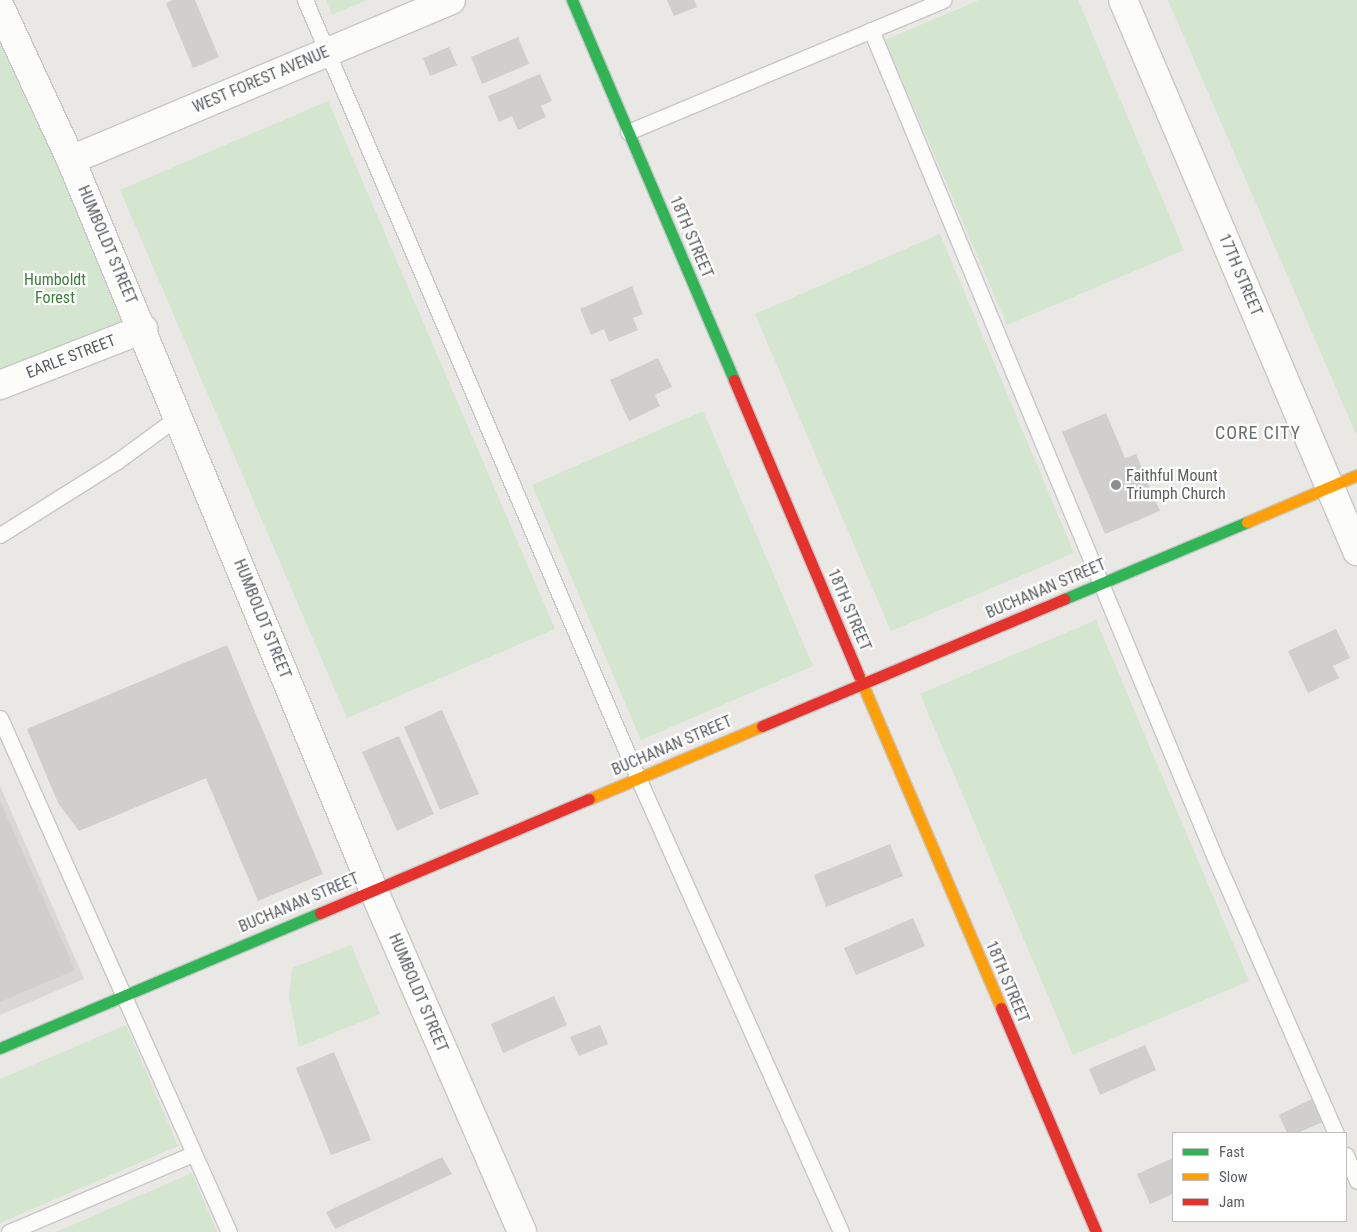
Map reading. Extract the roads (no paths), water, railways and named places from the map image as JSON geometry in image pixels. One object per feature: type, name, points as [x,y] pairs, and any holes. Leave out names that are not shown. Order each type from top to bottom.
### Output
[{"type":"street","name":"WEST FOREST AVENUE","points":[[71,160],[451,0]]},
{"type":"street","name":"18TH STREET","points":[[572,0],[1096,1232]]},
{"type":"street","name":"17TH STREET","points":[[1123,0],[1357,551]]},
{"type":"street","name":"HUMBOLDT STREET","points":[[0,7],[71,160],[179,416],[373,889],[522,1232]]},
{"type":"street","name":"EARLE STREET","points":[[0,385],[142,329]]},
{"type":"street","name":"BUCHANAN STREET","points":[[0,1048],[1357,475]]},
{"type":"lane","points":[[305,0],[638,778],[841,1232]]},
{"type":"lane","points":[[628,132],[943,0]]},
{"type":"lane","points":[[871,30],[1100,584],[1336,1132]]},
{"type":"lane","points":[[0,535],[116,462],[179,416]]},
{"type":"lane","points":[[0,718],[121,996],[228,1232]]},
{"type":"lane","points":[[9,1232],[193,1154]]},
{"type":"lane","points":[[1347,1158],[1357,1181]]},
{"type":"place","name":"Faithful Mount Triumph Church","points":[[1116,485]]},
{"type":"district","name":"CORE CITY","points":[[1258,433]]},
{"type":"park label","name":"Humboldt Forest","points":[[55,289]]}]
